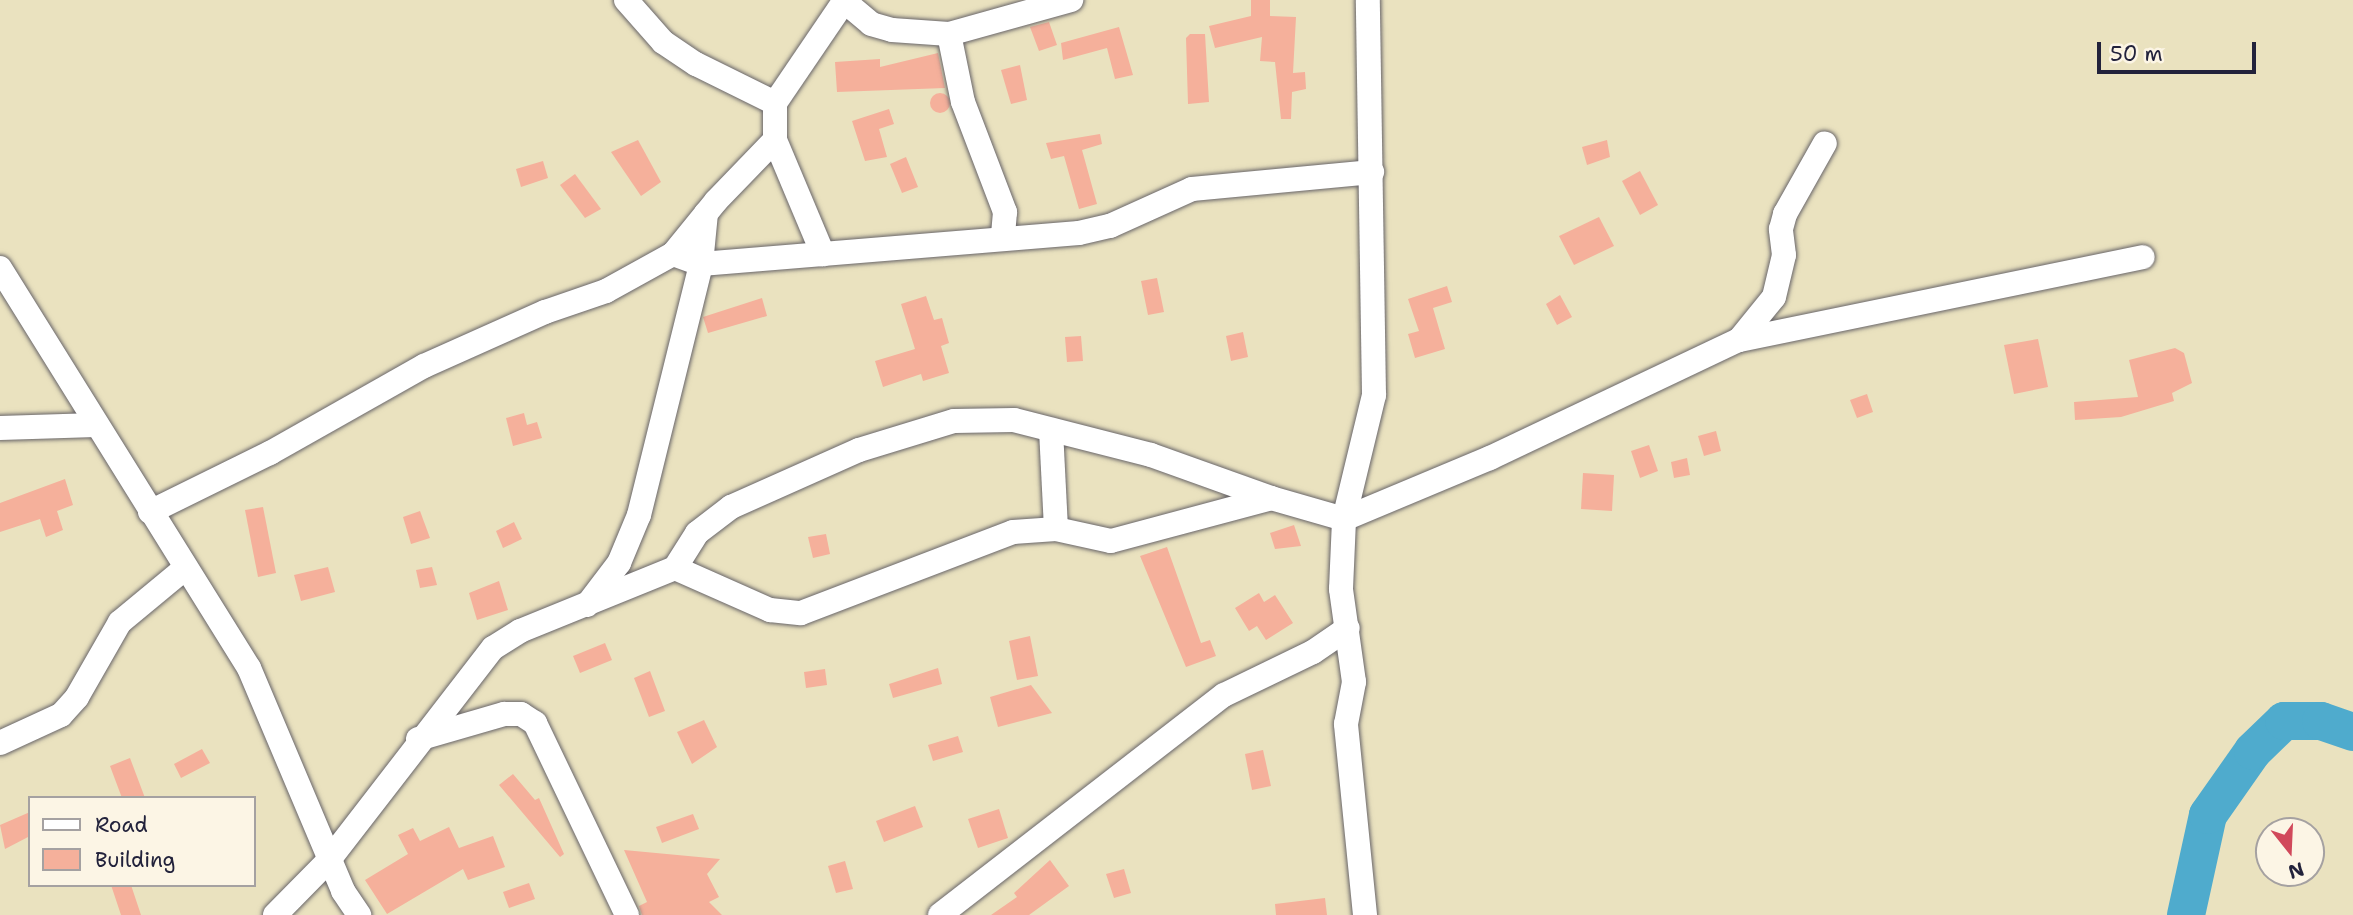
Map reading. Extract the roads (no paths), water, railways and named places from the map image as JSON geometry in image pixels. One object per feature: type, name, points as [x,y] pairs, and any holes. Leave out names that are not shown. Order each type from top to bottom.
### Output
[{"type":"street","points":[[626,0],[663,42],[696,64],[775,103]]},
{"type":"street","points":[[823,254],[775,140],[775,103],[845,1],[871,23],[892,30],[949,34],[1071,0]]},
{"type":"street","points":[[1366,915],[1346,724],[1354,682],[1341,589],[1344,519],[1374,395],[1368,0]]},
{"type":"street","points":[[949,34],[963,102],[1005,212],[1003,237]]},
{"type":"street","points":[[150,512],[270,453],[424,366],[545,312],[606,291],[673,254],[706,213],[775,140]]},
{"type":"street","points":[[1739,340],[1774,297],[1784,254],[1780,229],[1785,214],[1825,142]]},
{"type":"street","points":[[673,254],[701,264],[1110,226],[1192,189],[1372,172]]},
{"type":"street","points":[[587,605],[619,563],[639,515],[701,264],[706,213]]},
{"type":"street","points":[[275,915],[329,860],[418,739],[493,648],[520,631],[675,568],[697,533],[731,507],[859,450],[954,421],[1014,421],[1151,455],[1271,498],[1344,519],[1490,458],[1739,340],[2143,257]]},
{"type":"street","points":[[0,268],[184,569],[248,668],[329,860],[359,915]]},
{"type":"street","points":[[0,428],[96,425]]},
{"type":"street","points":[[1051,430],[1056,529]]},
{"type":"street","points":[[675,568],[770,610],[801,613],[1013,532],[1056,529],[1111,541],[1271,498]]},
{"type":"street","points":[[0,743],[61,715],[77,697],[120,622],[184,569]]},
{"type":"street","points":[[940,915],[1224,695],[1313,653],[1348,628]]},
{"type":"street","points":[[418,739],[504,714],[521,714],[535,723],[627,915]]},
{"type":"waterway","points":[[2186,915],[2208,815],[2253,751],[2284,721],[2321,721],[2353,732]]}]
